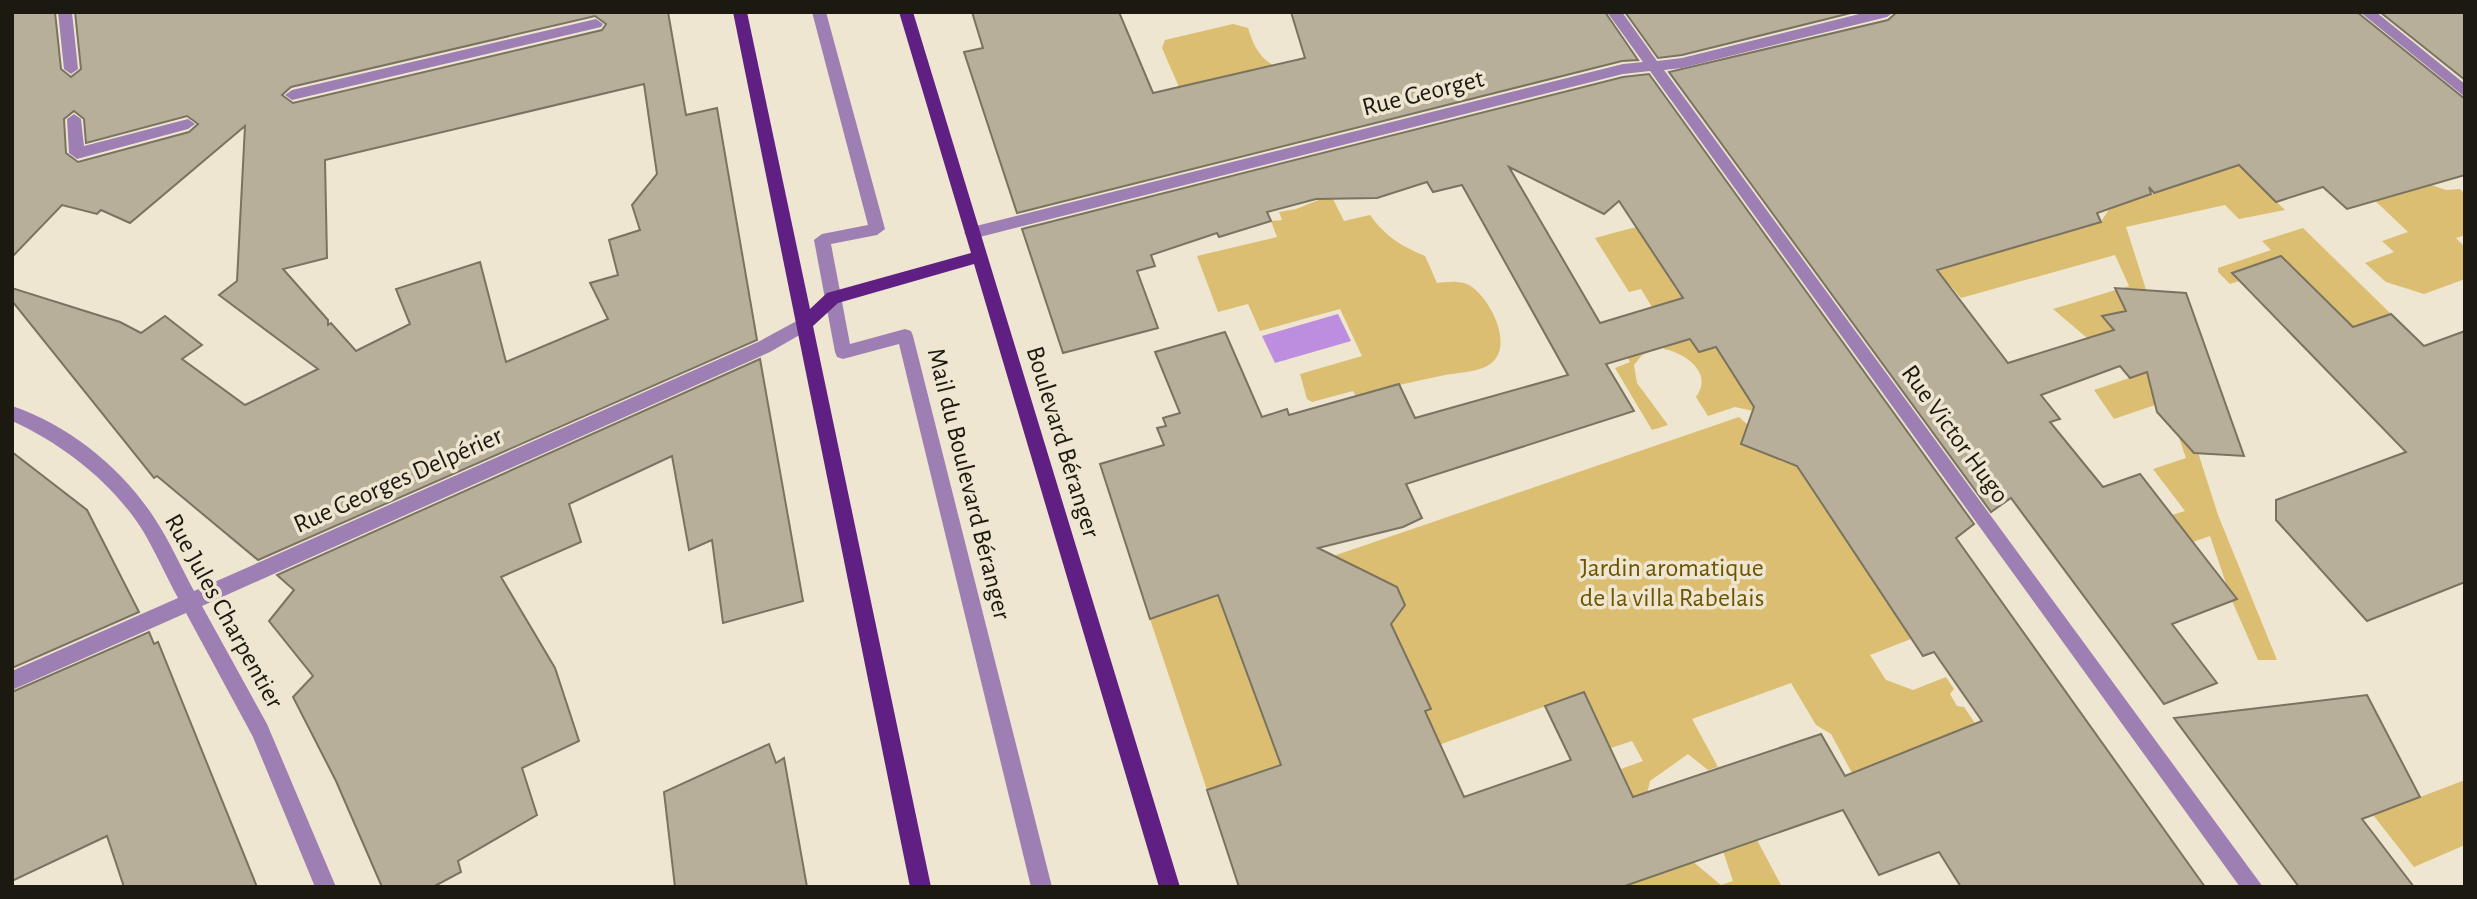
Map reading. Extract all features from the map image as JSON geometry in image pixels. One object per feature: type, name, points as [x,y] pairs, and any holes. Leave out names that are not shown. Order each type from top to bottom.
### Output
[{"type":"main road","points":[[740,12],[921,887]]},
{"type":"main road","name":"Boulevard Béranger","points":[[906,12],[1170,887]]},
{"type":"main road","points":[[804,324],[833,298],[980,256]]},
{"type":"street","points":[[65,12],[71,69]]},
{"type":"street","name":"Mail du Boulevard Béranger","points":[[819,12],[877,229],[822,240],[843,352],[905,336],[1042,887]]},
{"type":"street","name":"Rue Victor Hugo","points":[[1615,12],[2253,887]]},
{"type":"street","name":"Rue Georget","points":[[972,233],[1609,72],[1682,63],[1887,12]]},
{"type":"street","points":[[2367,12],[2465,92]]},
{"type":"street","points":[[292,95],[596,24]]},
{"type":"street","points":[[74,119],[77,153],[188,124]]},
{"type":"street","name":"Rue Georges Delpérier","points":[[12,681],[764,347],[804,324]]},
{"type":"street","name":"Rue Jules Charpentier","points":[[12,413],[39,425],[78,450],[116,484],[148,524],[260,731],[326,887]]},
{"type":"green space","points":[[1233,24],[1248,28],[1263,58],[1273,65],[1179,87],[1162,48],[1165,40]]},
{"type":"green space","points":[[2239,165],[2285,210],[2239,219],[2225,205],[2126,227],[2218,515],[2277,660],[2258,660],[2232,601],[2210,536],[2190,543],[2172,515],[2185,511],[2153,469],[2186,458],[2159,382],[2142,344],[2120,312],[2102,316],[2114,330],[2087,338],[2053,309],[2129,286],[2115,255],[1961,298],[1949,284],[1939,286],[1928,272],[2100,223],[2110,208]]},
{"type":"green space","points":[[2408,177],[2446,190],[2460,189],[2465,194],[2465,235],[2456,238],[2465,247],[2465,279],[2424,294],[2386,282],[2365,263],[2394,252],[2382,241],[2408,232],[2365,191]]},
{"type":"green space","points":[[1331,195],[1344,221],[1370,215],[1394,240],[1425,256],[1437,283],[1462,282],[1477,292],[1498,324],[1500,348],[1496,358],[1487,366],[1472,371],[1356,396],[1353,391],[1312,402],[1307,399],[1300,374],[1362,356],[1340,309],[1260,331],[1248,304],[1218,312],[1197,256],[1277,237],[1271,221],[1282,220],[1279,212],[1296,209]]},
{"type":"green space","points":[[1636,227],[1683,298],[1668,303],[1667,332],[1641,289],[1629,292],[1595,238]]},
{"type":"green space","points":[[2303,228],[2391,314],[2373,321],[2459,432],[2281,256],[2233,272],[2240,281],[2230,284],[2218,272],[2218,268],[2271,250],[2262,241]]},
{"type":"green space","points":[[1688,335],[1699,352],[1716,347],[1758,412],[1735,407],[1708,416],[1696,397],[1701,388],[1700,373],[1689,360],[1664,349],[1661,343]]},
{"type":"green space","points":[[1619,343],[1651,351],[1642,355],[1634,365],[1637,383],[1668,425],[1652,430],[1615,368],[1630,362]]},
{"type":"green space","points":[[2147,372],[2155,405],[2114,419],[2094,390]]},
{"type":"green space","name":"Jardin aromatique de la villa Rabelais","points":[[1739,417],[1748,425],[1778,437],[1911,639],[1870,655],[1886,680],[1913,690],[1946,677],[1954,689],[1950,694],[1957,706],[1964,707],[1977,726],[1852,773],[1831,734],[1816,725],[1791,683],[1692,719],[1718,767],[1708,770],[1688,754],[1650,781],[1647,794],[1685,855],[1721,885],[1733,881],[1723,851],[1757,840],[1782,887],[1629,887],[1625,884],[1670,855],[1634,797],[1621,769],[1643,761],[1632,741],[1611,748],[1584,692],[1395,761],[1265,780],[1254,774],[1207,790],[1150,619]]},
{"type":"green space","points":[[2465,780],[2465,845],[2414,867],[2373,815]]},
{"type":"shaded area","points":[[1338,314],[1351,341],[1275,363],[1262,336]]},
{"type":"building","points":[[12,12],[55,12],[61,69],[71,77],[81,69],[75,12],[668,12],[686,115],[717,108],[757,340],[258,560],[157,476],[154,478],[12,301],[12,288],[120,322],[141,333],[165,316],[202,345],[182,359],[245,405],[318,369],[219,295],[237,281],[245,126],[130,223],[101,210],[97,214],[62,205],[12,257]],"holes":[[[595,16],[606,24],[602,30],[293,103],[282,95],[291,87]],[[644,84],[657,174],[632,205],[640,230],[609,240],[618,275],[590,283],[608,319],[506,362],[480,262],[396,289],[410,324],[356,351],[331,323],[328,325],[328,320],[283,269],[327,258],[325,160]],[[74,111],[84,119],[86,143],[187,116],[198,124],[189,132],[78,162],[66,153],[64,119]]]},
{"type":"building","points":[[972,12],[1119,12],[1153,93],[1305,58],[1291,12],[1605,12],[1638,60],[1622,61],[1017,213],[964,52],[983,48]]},
{"type":"building","points":[[1625,12],[1855,12],[1682,55],[1658,58]]},
{"type":"building","points":[[1897,12],[2357,12],[2465,99],[2465,175],[2347,209],[2323,187],[2276,202],[2239,165],[2154,193],[2149,187],[2151,194],[2097,213],[2101,222],[1937,270],[2008,363],[2114,330],[2102,316],[2126,311],[2115,288],[2186,293],[2244,456],[2194,453],[2157,412],[2147,372],[2130,378],[2120,366],[2041,395],[2060,419],[2050,422],[2103,487],[2140,474],[2237,599],[2172,624],[2217,683],[2164,704],[2011,498],[1991,512],[1669,72],[1888,20]]},
{"type":"building","points":[[2380,12],[2465,12],[2465,80]]},
{"type":"building","points":[[1649,74],[1974,524],[1956,538],[2205,887],[1961,887],[1939,852],[1879,875],[1843,810],[1622,887],[1239,887],[1207,790],[1281,765],[1218,595],[1150,619],[1100,464],[1164,445],[1157,428],[1166,426],[1163,418],[1180,413],[1155,352],[1225,332],[1262,417],[1287,409],[1289,415],[1399,384],[1415,418],[1568,375],[1462,185],[1433,192],[1427,182],[1377,198],[1316,199],[1267,212],[1271,221],[1219,237],[1217,233],[1151,255],[1155,266],[1137,271],[1158,328],[1063,353],[1022,229],[1623,77]],"holes":[[[1509,167],[1604,214],[1619,201],[1683,298],[1600,323]],[[1690,339],[1699,352],[1716,347],[1754,407],[1741,444],[1797,466],[1923,656],[1934,652],[1982,721],[1845,776],[1821,734],[1633,797],[1584,692],[1545,706],[1571,760],[1464,797],[1425,711],[1431,709],[1391,624],[1405,605],[1397,587],[1318,548],[1403,527],[1422,518],[1406,484],[1634,411],[1606,364]]]},
{"type":"building","points":[[2281,256],[2353,327],[2391,314],[2424,346],[2465,331],[2465,582],[2367,621],[2276,520],[2276,500],[2406,452],[2232,273]]},
{"type":"building","points":[[760,359],[803,601],[723,623],[712,540],[689,550],[672,456],[569,504],[581,542],[501,577],[555,668],[579,741],[522,768],[537,815],[458,861],[461,872],[433,887],[382,887],[336,781],[293,697],[313,676],[269,621],[294,590],[277,575]]},
{"type":"building","points":[[12,452],[87,510],[139,612],[12,668]]},
{"type":"building","points":[[149,632],[154,644],[158,642],[257,887],[124,887],[107,836],[12,881],[12,692]]},
{"type":"building","points":[[2367,695],[2420,797],[2362,819],[2414,887],[2299,887],[2174,718]]},
{"type":"building","points":[[769,744],[776,763],[784,758],[807,887],[675,887],[664,792]]}]
